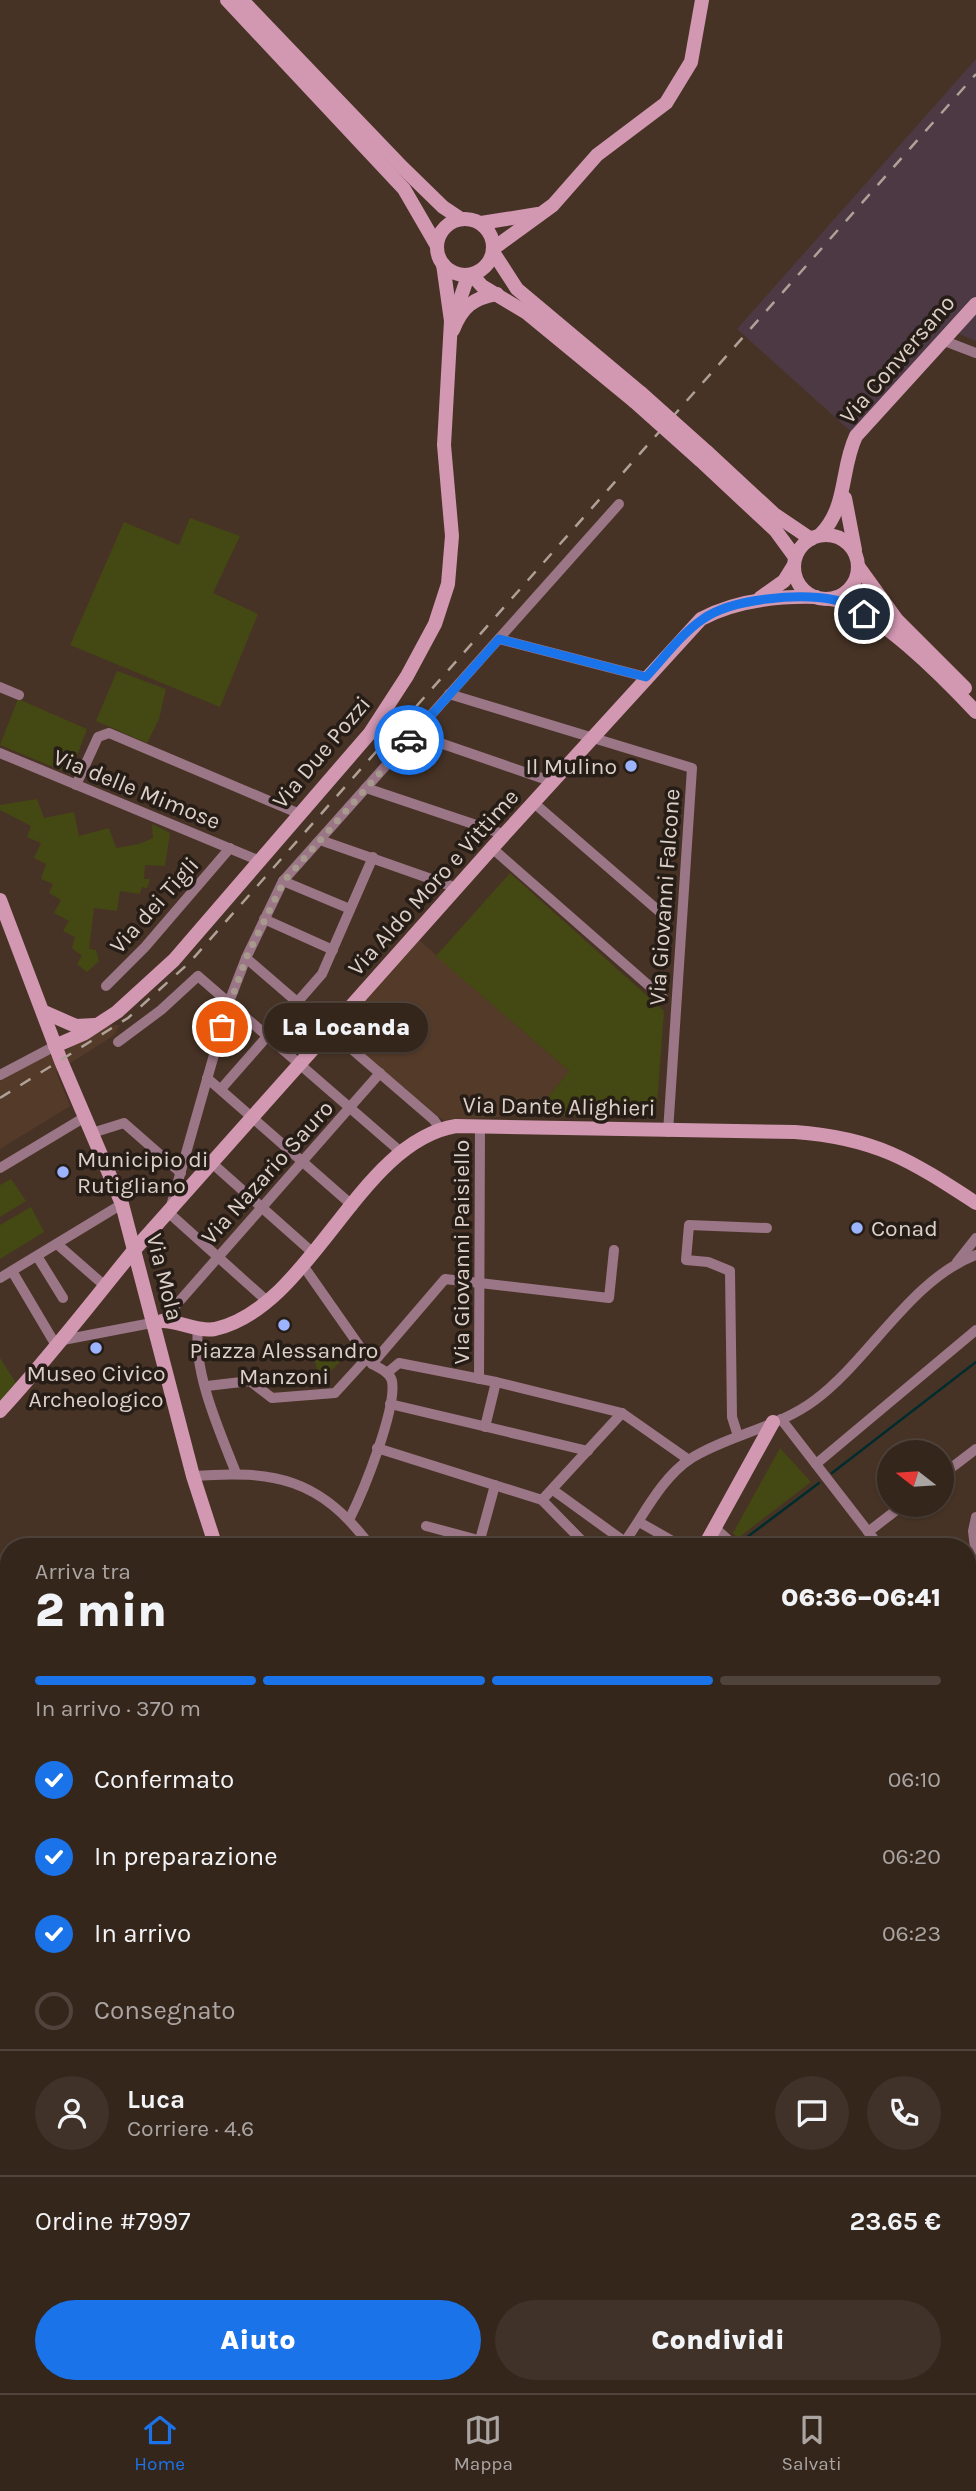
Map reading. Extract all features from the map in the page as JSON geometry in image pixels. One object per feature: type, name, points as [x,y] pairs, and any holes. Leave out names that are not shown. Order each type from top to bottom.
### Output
[{"type":"street","points":[[227,0],[404,189],[437,246],[443,264],[456,274],[470,276],[527,313],[638,397]]},
{"type":"street","points":[[242,0],[443,207],[461,219],[481,223],[543,213]]},
{"type":"street","points":[[470,276],[486,265],[494,250],[565,193],[597,155],[658,111],[675,90],[691,62],[702,0]]},
{"type":"street","points":[[437,246],[443,229],[461,219]]},
{"type":"street","points":[[481,223],[490,233],[494,250],[517,289],[704,456],[774,514],[815,537],[837,537],[857,560],[897,620],[976,699]]},
{"type":"street","name":"Via Due Pozzi","points":[[55,1046],[100,1024],[174,960],[380,720],[423,648],[444,603],[452,537],[444,445],[451,321],[443,264]]},
{"type":"street","name":"Via Due Pozzi","points":[[451,321],[470,276]]},
{"type":"street","points":[[450,337],[465,308],[474,300],[497,294]]},
{"type":"street","name":"Via Conversano","points":[[844,486],[847,456],[856,436],[976,304]]},
{"type":"street","points":[[942,340],[976,353]]},
{"type":"street","points":[[704,456],[776,531],[795,561],[800,585],[822,598],[851,606],[896,636],[976,712]]},
{"type":"street","points":[[795,561],[838,511],[844,486]]},
{"type":"street","points":[[822,598],[850,588],[857,560],[844,486]]},
{"type":"street","points":[[267,1301],[169,1213],[229,1002],[246,958],[284,881],[619,504]]},
{"type":"street","name":"Via Aldo Moro e Vittime","points":[[753,602],[784,581],[795,561]]},
{"type":"street","name":"Via Aldo Moro e Vittime","points":[[0,1411],[60,1344],[135,1249],[492,848],[701,620],[717,611],[753,602],[822,598]]},
{"type":"street","points":[[499,639],[646,677]]},
{"type":"street","points":[[0,687],[19,695]]},
{"type":"street","points":[[449,694],[593,737]]},
{"type":"street","points":[[76,785],[97,737],[109,733],[300,814]]},
{"type":"street","points":[[414,734],[553,782]]},
{"type":"street","name":"Via Giovanni Falcone","points":[[593,737],[692,768],[668,1132]]},
{"type":"street","name":"Via delle Mimose","points":[[0,753],[260,861]]},
{"type":"street","points":[[366,788],[506,835]]},
{"type":"street","points":[[534,803],[668,919]]},
{"type":"street","points":[[320,839],[457,888]]},
{"type":"street","name":"Via dei Tigli","points":[[106,986],[145,947],[230,848]]},
{"type":"street","points":[[492,848],[663,998]]},
{"type":"street","points":[[221,1089],[322,974],[373,857]]},
{"type":"street","points":[[284,881],[350,909]]},
{"type":"street","name":"Via Mola","points":[[0,900],[5,929],[44,1012],[55,1046],[122,1204],[158,1323],[193,1476],[213,1538]]},
{"type":"street","points":[[264,919],[332,950]]},
{"type":"street","points":[[246,958],[434,1119],[440,1129]]},
{"type":"street","points":[[118,1042],[161,1010],[198,976],[402,1153]]},
{"type":"street","points":[[44,1012],[76,1026],[100,1024]]},
{"type":"street","points":[[0,1075],[55,1046]]},
{"type":"street","name":"Via Nazario Sauro","points":[[158,1323],[380,1073]]},
{"type":"street","points":[[207,1078],[353,1206]]},
{"type":"street","points":[[0,1168],[85,1117]]},
{"type":"street","points":[[92,1133],[124,1123],[181,1174]]},
{"type":"street","name":"Via Dante Alighieri","points":[[158,1323],[198,1328],[223,1326],[267,1301],[402,1153],[440,1129],[480,1126],[668,1132],[795,1132],[856,1140],[897,1155],[976,1203]]},
{"type":"street","name":"Via Giovanni Paisiello","points":[[480,1126],[480,1379]]},
{"type":"street","points":[[213,1164],[312,1252]]},
{"type":"street","points":[[0,1278],[122,1204]]},
{"type":"street","points":[[738,1436],[732,1417],[730,1271],[708,1262],[686,1260],[690,1225],[767,1228]]},
{"type":"street","points":[[627,1538],[669,1479],[689,1460],[814,1401],[930,1284],[954,1265],[976,1237]]},
{"type":"street","points":[[57,1244],[105,1286]]},
{"type":"street","points":[[206,1386],[250,1381],[272,1398],[335,1393],[370,1361],[445,1279],[610,1298],[614,1250]]},
{"type":"street","points":[[954,1265],[976,1255]]},
{"type":"street","points":[[37,1256],[63,1297]]},
{"type":"street","points":[[302,1264],[370,1361],[387,1373],[393,1383],[390,1404],[366,1487],[350,1518]]},
{"type":"street","points":[[12,1271],[60,1344],[158,1323]]},
{"type":"street","points":[[198,1328],[198,1349],[206,1386],[215,1419],[236,1473]]},
{"type":"street","points":[[816,1464],[976,1329]]},
{"type":"street","points":[[387,1373],[399,1363],[496,1382],[622,1413],[689,1460]]},
{"type":"street","points":[[485,1427],[496,1382]]},
{"type":"street","points":[[390,1404],[588,1451]]},
{"type":"street","points":[[542,1500],[622,1413]]},
{"type":"street","points":[[777,1420],[816,1464],[873,1538]]},
{"type":"street","points":[[709,1538],[777,1420]]},
{"type":"street","points":[[377,1448],[542,1500],[579,1538]]},
{"type":"street","points":[[954,1466],[976,1449]]},
{"type":"street","points":[[193,1476],[236,1473],[271,1477],[306,1489],[334,1503],[350,1518],[364,1538]]},
{"type":"street","points":[[481,1538],[495,1485]]},
{"type":"street","points":[[553,1490],[615,1538]]},
{"type":"street","points":[[868,1532],[887,1517]]},
{"type":"street","points":[[974,1538],[976,1517]]},
{"type":"street","points":[[639,1522],[667,1538]]},
{"type":"street","points":[[426,1526],[461,1538]]},
{"type":"street","points":[[715,1528],[726,1538]]},
{"type":"shaded area","points":[[976,59],[976,300],[856,436],[737,329]]},
{"type":"shaded area","points":[[976,312],[976,341],[957,333]]},
{"type":"shaded area","points":[[419,940],[569,1071],[533,1115],[443,1120],[337,1032]]},
{"type":"shaded area","points":[[120,1025],[113,1036],[56,1072],[70,1106],[0,1149],[0,1081],[41,1056],[49,1054],[53,1059],[104,1026]]},
{"type":"green space","points":[[190,518],[240,536],[213,593],[258,614],[220,707],[70,645],[124,522],[179,545]]},
{"type":"green space","points":[[117,671],[166,689],[159,719],[147,743],[96,721]]},
{"type":"green space","points":[[18,699],[87,729],[70,774],[0,745]]},
{"type":"green space","points":[[37,799],[44,818],[74,812],[79,836],[109,828],[116,848],[139,844],[153,838],[152,824],[170,833],[165,866],[145,865],[144,879],[150,879],[147,888],[142,887],[140,894],[120,891],[117,911],[94,908],[89,949],[96,950],[99,961],[87,972],[77,964],[82,956],[72,948],[75,937],[63,931],[69,921],[54,913],[61,900],[49,893],[53,884],[41,879],[46,864],[34,858],[41,843],[27,837],[31,826],[0,810],[0,805]]},
{"type":"green space","points":[[510,873],[664,1011],[656,1118],[533,1115],[569,1071],[436,956]]},
{"type":"green space","points":[[11,1179],[26,1201],[0,1217],[0,1185]]},
{"type":"green space","points":[[31,1207],[44,1232],[0,1259],[0,1225]]},
{"type":"green space","points":[[333,1351],[340,1362],[327,1375],[319,1375],[314,1359],[319,1354]]},
{"type":"green space","points":[[0,1358],[18,1386],[0,1405]]},
{"type":"green space","points":[[780,1448],[811,1482],[738,1538],[733,1533]]},
{"type":"waterway","points":[[832,1473],[976,1362]]},
{"type":"waterway","points":[[746,1538],[819,1483]]},
{"type":"railway","points":[[0,1098],[128,1018],[190,962],[976,74]]},
{"type":"way so far","points":[[222,1027],[246,958],[284,881],[409,740]]},
{"type":"place","name":"Il Mulino","points":[[631,766]]},
{"type":"place","name":"La Locanda","points":[[222,1027]]},
{"type":"place","name":"Municipio di Rutigliano","points":[[63,1172]]},
{"type":"place","name":"Conad","points":[[857,1228]]},
{"type":"place","name":"Piazza Alessandro Manzoni","points":[[284,1325]]},
{"type":"place","name":"Museo Civico Archeologico","points":[[96,1348]]},
{"type":"route","points":[[409,740],[499,639],[646,677],[701,620],[717,611],[780,598],[816,597],[838,600],[864,614]]}]
